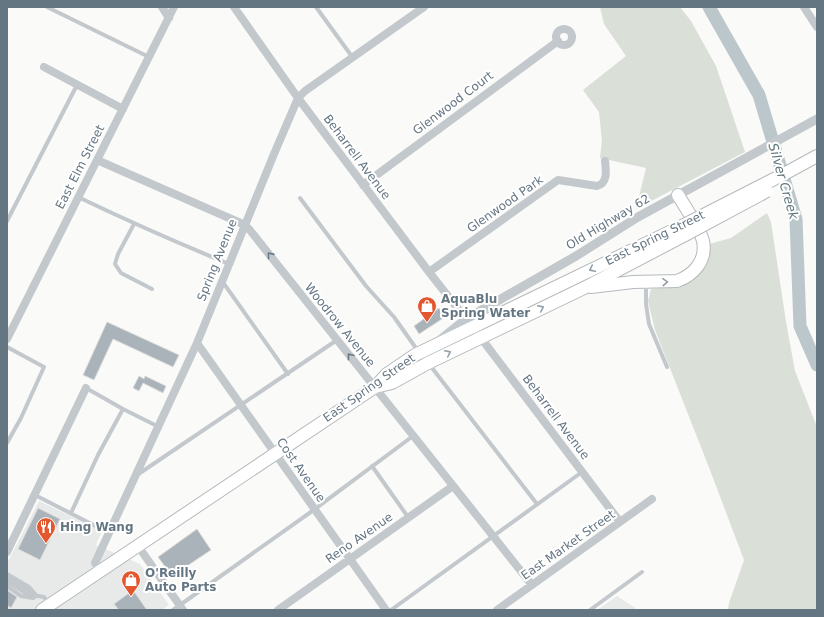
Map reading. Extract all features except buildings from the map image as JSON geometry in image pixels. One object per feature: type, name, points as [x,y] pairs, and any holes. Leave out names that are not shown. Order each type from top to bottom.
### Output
[{"type":"main road","points":[[785,178],[817,156]]},
{"type":"main road","points":[[375,387],[392,383],[428,363],[584,288],[681,231],[785,178],[817,165]]},
{"type":"main road","points":[[584,288],[612,284],[670,281],[683,278],[695,270],[703,252],[702,239],[678,194]]},
{"type":"main road","name":"East Spring Street","points":[[46,608],[375,387],[386,374],[470,322],[681,231]]},
{"type":"street","points":[[162,7],[169,18]]},
{"type":"street","name":"East Elm Street","points":[[8,336],[174,7]]},
{"type":"street","name":"Spring Avenue","points":[[100,571],[95,564],[197,343],[298,98],[305,91],[424,7]]},
{"type":"street","points":[[804,7],[817,26]]},
{"type":"street","name":"Beharrell Avenue","points":[[237,8],[298,98],[429,272],[470,322],[620,522]]},
{"type":"street","name":"Glenwood Court","points":[[363,185],[558,41]]},
{"type":"street","points":[[44,67],[123,109]]},
{"type":"street","name":"Old Highway 62","points":[[470,322],[638,216],[817,118]]},
{"type":"street","name":"Woodrow Avenue","points":[[97,160],[245,225],[532,585]]},
{"type":"street","name":"Glenwood Park","points":[[429,272],[558,180],[597,186],[601,185],[606,175],[605,162]]},
{"type":"street","name":"Cost Avenue","points":[[197,343],[386,610]]},
{"type":"street","points":[[7,552],[86,388]]},
{"type":"street","name":"Reno Avenue","points":[[278,610],[453,486]]},
{"type":"street","name":"East Market Street","points":[[497,610],[652,499]]},
{"type":"street","points":[[138,546],[182,607]]},
{"type":"lane","points":[[47,7],[149,57]]},
{"type":"lane","points":[[316,7],[353,58]]},
{"type":"lane","points":[[7,221],[77,85]]},
{"type":"lane","points":[[78,198],[134,224],[229,264]]},
{"type":"lane","points":[[300,198],[366,286],[424,350]]},
{"type":"lane","points":[[134,224],[118,254],[116,264],[121,273],[152,289]]},
{"type":"lane","points":[[222,281],[288,374]]},
{"type":"lane","points":[[646,282],[646,304],[650,324],[667,367]]},
{"type":"lane","points":[[136,477],[338,340]]},
{"type":"lane","points":[[7,347],[44,367],[21,418],[7,443]]},
{"type":"lane","points":[[428,363],[537,504]]},
{"type":"lane","points":[[86,388],[159,427]]},
{"type":"lane","points":[[71,513],[98,455],[123,409]]},
{"type":"lane","points":[[173,610],[182,607],[413,436]]},
{"type":"lane","points":[[372,466],[409,518]]},
{"type":"lane","points":[[391,610],[582,472]]},
{"type":"lane","points":[[35,495],[110,533]]},
{"type":"lane","points":[[590,610],[642,572]]},
{"type":"lane","points":[[7,574],[29,587],[36,595]]},
{"type":"lane","points":[[7,577],[36,595]]},
{"type":"lane","points":[[7,581],[27,594],[44,597],[46,608]]},
{"type":"lane","points":[[7,586],[21,596],[33,598],[36,595]]},
{"type":"shaded area","points":[[600,7],[680,7],[691,21],[716,66],[745,152],[636,209],[646,168],[600,158],[602,141],[599,112],[583,90],[626,56],[604,24]]},
{"type":"shaded area","points":[[767,213],[771,222],[795,371],[817,427],[817,610],[728,610],[744,560],[655,330],[648,301],[651,289],[685,285],[704,267],[709,250],[709,244],[731,238]]},
{"type":"shaded area","points":[[39,501],[102,531],[96,545],[140,564],[169,605],[162,610],[7,610],[7,563]]},
{"type":"shaded area","points":[[617,596],[634,607],[636,610],[597,610]]},
{"type":"waterway","name":"Silver Creek","points":[[709,7],[759,95],[796,219],[800,326],[817,365]]},
{"type":"place","name":"AquaBlu Spring Water","points":[[427,323]]},
{"type":"place","name":"Hing Wang","points":[[46,544]]},
{"type":"place","name":"O'Reilly Auto Parts","points":[[131,597]]}]
